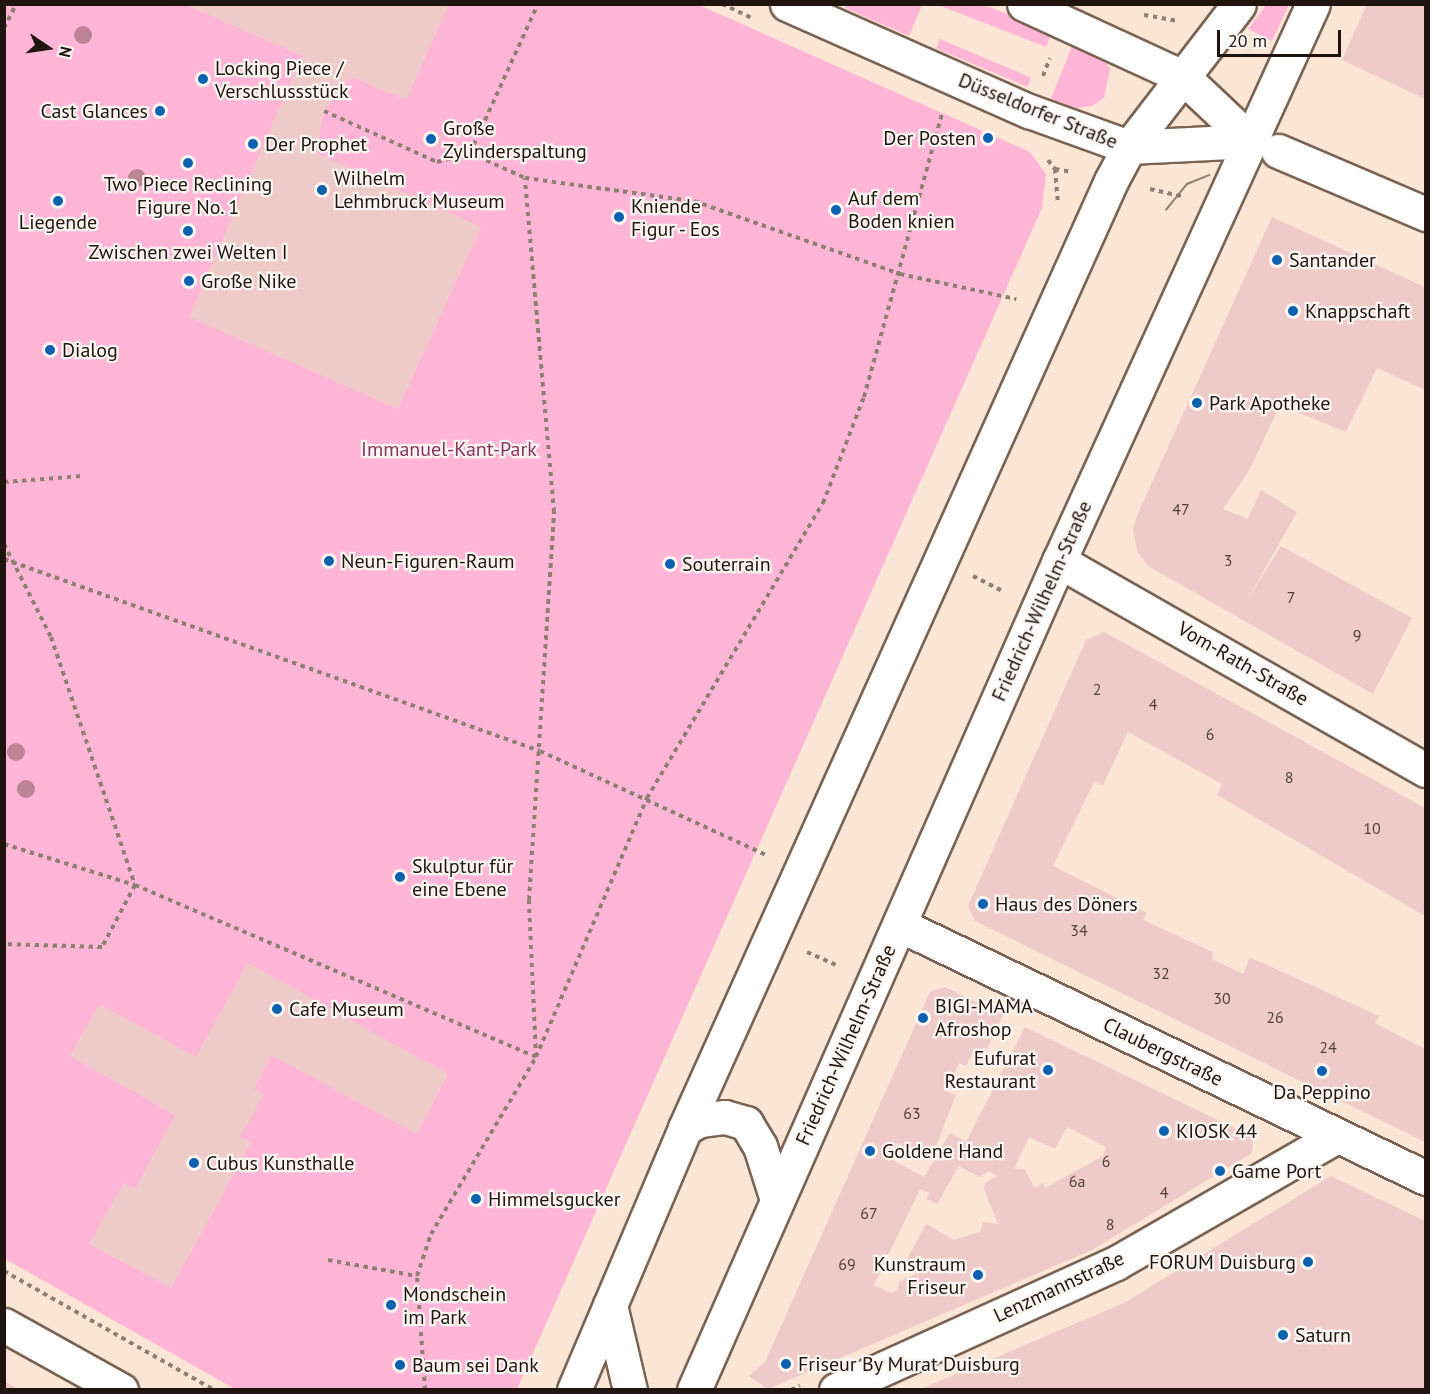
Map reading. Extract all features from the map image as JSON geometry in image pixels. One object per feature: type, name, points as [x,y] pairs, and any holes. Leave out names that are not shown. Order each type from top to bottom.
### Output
[{"type":"main road","name":"Düsseldorfer Straße","points":[[787,4],[1029,111],[1129,147],[1265,146]]},
{"type":"main road","name":"Düsseldorfer Straße","points":[[1024,4],[1183,77],[1265,146],[1425,214]]},
{"type":"main road","points":[[574,1389],[685,1128],[938,559],[1129,147],[1239,4]]},
{"type":"main road","name":"Friedrich-Wilhelm-Straße","points":[[700,1376],[1059,561],[1265,146],[1313,4]]},
{"type":"main road","name":"Vom-Rath-Straße","points":[[1059,561],[1425,770]]},
{"type":"main road","name":"Claubergstraße","points":[[900,925],[1425,1178]]},
{"type":"main road","points":[[685,1128],[700,1120],[725,1116],[746,1123],[760,1146],[777,1200]]},
{"type":"main road","name":"Lenzmannstraße","points":[[837,1389],[1116,1263],[1337,1136]]},
{"type":"main road","points":[[610,1305],[630,1389]]},
{"type":"main road","points":[[4,1325],[121,1389]]},
{"type":"path","points":[[4,28],[16,4]]},
{"type":"path","points":[[470,153],[538,4]]},
{"type":"path","points":[[425,1389],[417,1276],[431,1234],[536,1057],[647,798],[823,503],[864,397],[900,274],[944,107]]},
{"type":"path","points":[[324,111],[437,162],[470,153],[525,178],[694,201],[900,274],[1017,299]]},
{"type":"path","points":[[525,178],[554,512],[529,900],[536,1057]]},
{"type":"path","points":[[4,482],[83,476]]},
{"type":"path","points":[[4,544],[51,637],[135,885],[102,947],[4,944]]},
{"type":"path","points":[[4,559],[540,750],[769,856]]},
{"type":"path","points":[[938,559],[1038,609]]},
{"type":"path","points":[[4,844],[135,885],[536,1057]]},
{"type":"path","points":[[771,935],[873,982]]},
{"type":"path","points":[[328,1260],[417,1276]]},
{"type":"path","points":[[4,1271],[214,1389]]},
{"type":"green space","name":"Immanuel-Kant-Park","points":[[5,5],[699,5],[1030,152],[1046,174],[1042,208],[517,1389],[235,1389],[5,1259]]},
{"type":"green space","points":[[846,5],[922,5],[909,36],[845,8]]},
{"type":"green space","points":[[938,5],[984,5],[1052,31],[1046,47]]},
{"type":"green space","points":[[1266,5],[1289,5],[1272,41],[1248,29]]},
{"type":"green space","points":[[940,39],[1031,78],[1027,87],[936,48]]},
{"type":"green space","points":[[1074,41],[1101,55],[1110,69],[1104,98],[1092,106],[1077,108],[1051,99]]},
{"type":"building","name":"Wilhelm Lehmbruck Museum","points":[[184,4],[449,4],[406,100],[351,77],[324,111],[316,153],[481,227],[398,409],[189,317],[302,56]]},
{"type":"building","points":[[1367,4],[1425,4],[1425,99],[1342,60]]},
{"type":"building","points":[[1272,217],[1425,287],[1425,390],[1377,368],[1346,432],[1280,405],[1250,469],[1223,509],[1248,519],[1261,490],[1297,512],[1246,602],[1281,546],[1412,618],[1373,694],[1148,566],[1137,551],[1133,528],[1140,509]]},
{"type":"building","points":[[1104,632],[1425,808],[1425,916],[1217,795],[1222,784],[1128,732],[1103,785],[1094,782],[1053,866],[1147,913],[1143,920],[1213,952],[1212,959],[1243,974],[1250,958],[1267,965],[1379,1016],[1375,1023],[1425,1049],[1425,1142],[975,921],[968,906],[1086,640]]},
{"type":"building","points":[[248,963],[448,1074],[417,1134],[271,1055],[254,1089],[264,1095],[240,1137],[251,1143],[171,1288],[89,1244],[124,1183],[135,1189],[175,1115],[70,1056],[99,1004],[196,1057]]},
{"type":"building","points":[[945,987],[1003,1015],[985,1053],[974,1049],[966,1066],[959,1063],[946,1091],[956,1095],[931,1159],[897,1143],[889,1158],[924,1177],[950,1133],[966,1142],[1025,1027],[1253,1137],[1252,1153],[1092,1250],[768,1389],[749,1376],[765,1362],[930,992]],"holes":[[[1067,1127],[1106,1147],[1103,1156],[1045,1188],[1044,1183],[1034,1188],[1025,1169],[1014,1169],[1029,1137],[1055,1149]],[[959,1166],[980,1177],[989,1171],[997,1176],[985,1183],[984,1189],[998,1224],[983,1222],[980,1232],[954,1240],[926,1224],[907,1259],[920,1272],[900,1281],[897,1290],[891,1293],[874,1285],[920,1189],[929,1193],[927,1199],[937,1204]]]},
{"type":"building","name":"FORUM Duisburg","points":[[1331,1176],[1425,1221],[1425,1389],[921,1389],[1124,1303]]},
{"type":"building","points":[[4,1381],[18,1389],[4,1389]]},
{"type":"tram line","points":[[1166,210],[1187,184],[1209,175]]},
{"type":"place","name":"Locking Piece / Verschlussstück","points":[[203,79]]},
{"type":"place","name":"Cast Glances","points":[[160,111]]},
{"type":"place","name":"Der Posten","points":[[988,138]]},
{"type":"place","name":"Große Zylinderspaltung","points":[[431,139]]},
{"type":"place","name":"Der Prophet","points":[[253,144]]},
{"type":"place","name":"Two Piece Reclining Figure No. 1","points":[[188,163]]},
{"type":"place","name":"Wilhelm Lehmbruck Museum","points":[[322,190]]},
{"type":"place","name":"Liegende","points":[[58,201]]},
{"type":"place","name":"Auf dem Boden knien","points":[[836,210]]},
{"type":"place","name":"Kniende Figur - Eos","points":[[619,217]]},
{"type":"place","name":"Zwischen zwei Welten I","points":[[188,231]]},
{"type":"place","name":"Santander","points":[[1277,260]]},
{"type":"place","name":"Große Nike","points":[[189,281]]},
{"type":"place","name":"Knappschaft","points":[[1293,311]]},
{"type":"place","name":"Dialog","points":[[50,350]]},
{"type":"place","name":"Park Apotheke","points":[[1197,403]]},
{"type":"place","name":"Neun-Figuren-Raum","points":[[329,561]]},
{"type":"place","name":"Souterrain","points":[[670,564]]},
{"type":"place","name":"Skulptur für eine Ebene","points":[[400,877]]},
{"type":"place","name":"Haus des Döners","points":[[983,904]]},
{"type":"place","name":"Cafe Museum","points":[[277,1009]]},
{"type":"place","name":"BIGI-MAMA Afroshop","points":[[923,1018]]},
{"type":"place","name":"Eufurat Restaurant","points":[[1048,1070]]},
{"type":"place","name":"Da Peppino","points":[[1322,1071]]},
{"type":"place","name":"KIOSK 44","points":[[1164,1131]]},
{"type":"place","name":"Goldene Hand","points":[[870,1151]]},
{"type":"place","name":"Cubus Kunsthalle","points":[[194,1163]]},
{"type":"place","name":"Game Port","points":[[1220,1171]]},
{"type":"place","name":"Himmelsgucker","points":[[476,1199]]},
{"type":"place","name":"FORUM Duisburg","points":[[1308,1262]]},
{"type":"place","name":"Kunstraum Friseur","points":[[978,1275]]},
{"type":"place","name":"Mondschein im Park","points":[[391,1305]]},
{"type":"place","name":"Saturn","points":[[1283,1335]]},
{"type":"place","name":"Friseur By Murat Duisburg","points":[[786,1364]]},
{"type":"place","name":"Baum sei Dank","points":[[400,1365]]}]
